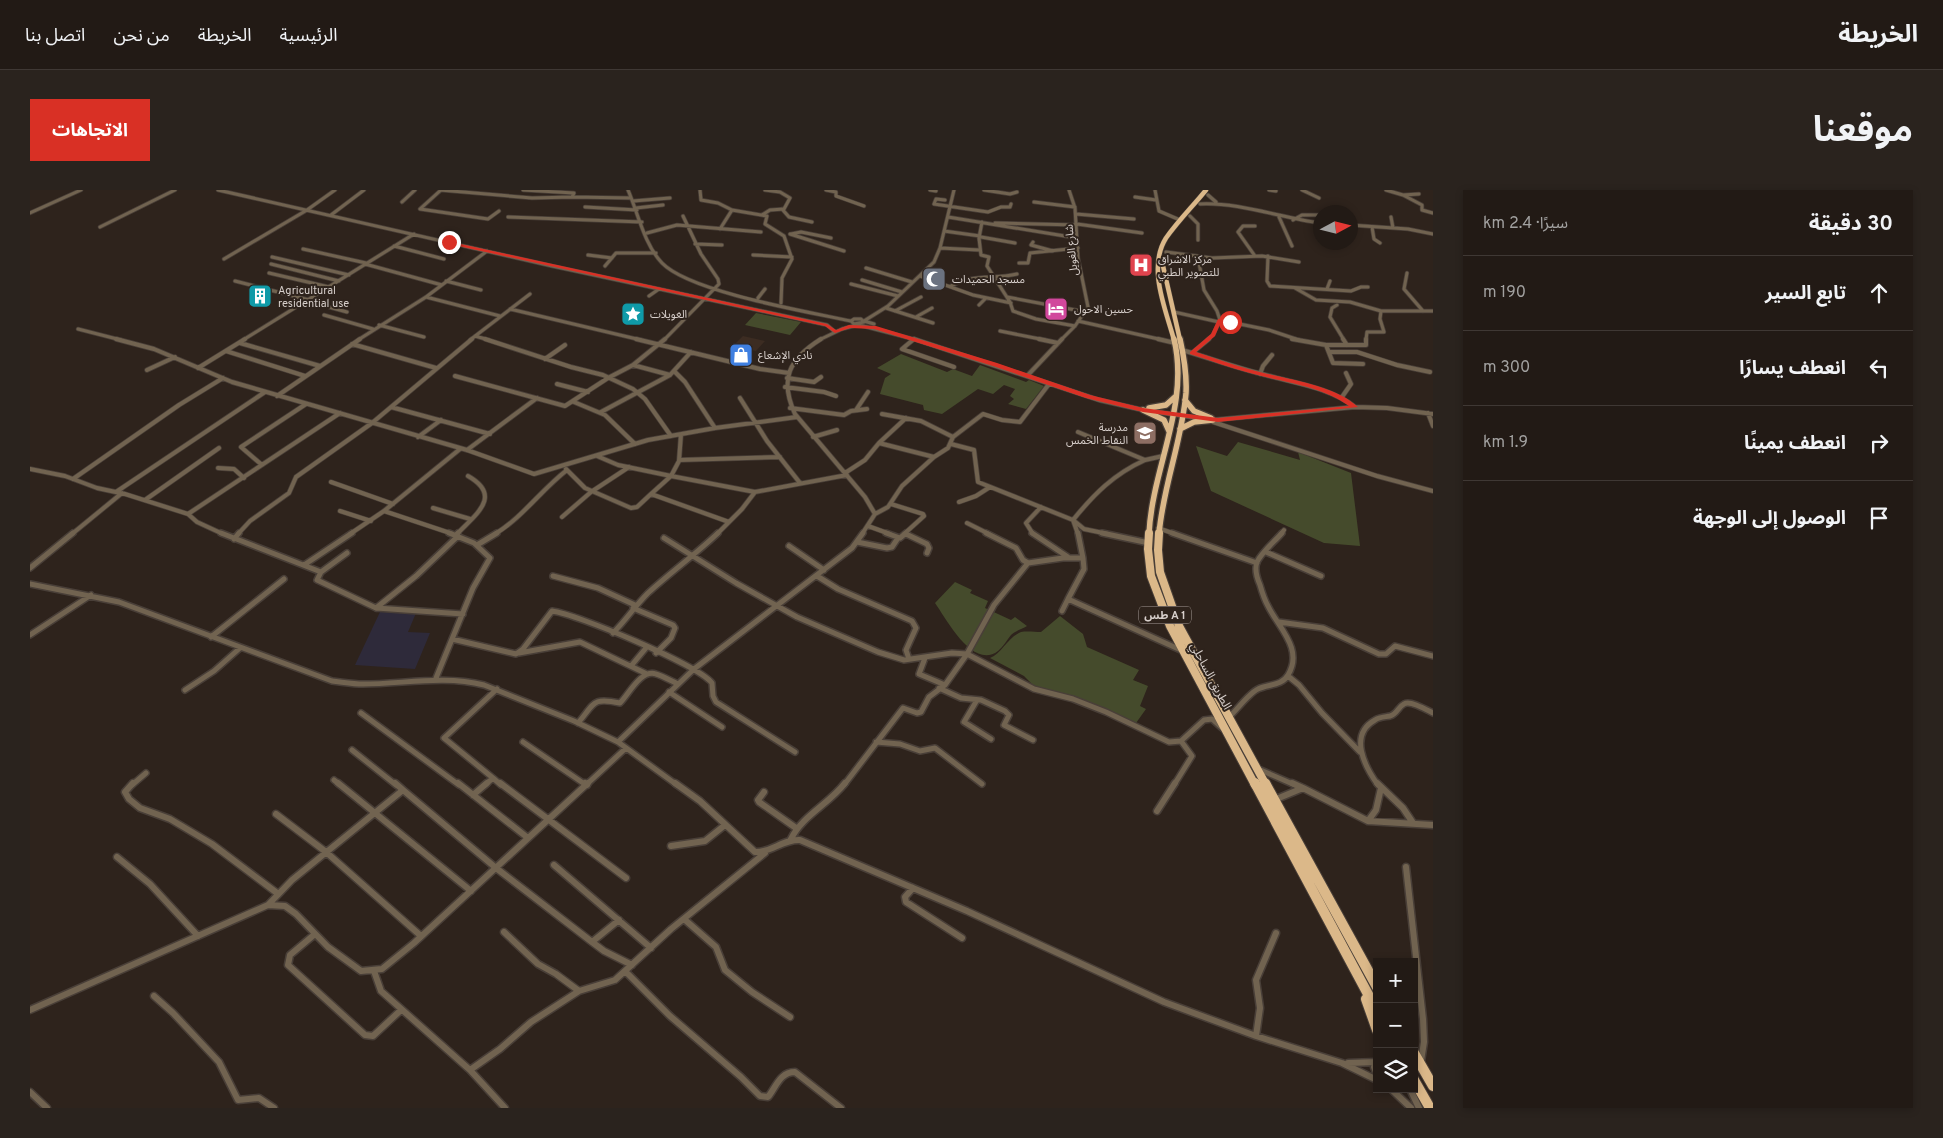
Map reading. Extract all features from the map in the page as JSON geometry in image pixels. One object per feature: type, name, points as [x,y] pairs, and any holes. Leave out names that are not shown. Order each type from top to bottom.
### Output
[{"type":"highway","name":"الطريق الساحلي","points":[[1209,192],[1170,241],[1163,267],[1186,372],[1183,415],[1158,528],[1160,572],[1179,626],[1373,980]]},
{"type":"highway","name":"الطريق الساحلي","points":[[1209,192],[1180,220],[1166,239],[1160,252],[1159,280],[1175,344],[1179,372],[1173,413],[1152,506],[1148,543],[1151,576],[1170,626],[1223,728],[1373,1003]]},
{"type":"highway","points":[[1146,409],[1166,405],[1176,396]]},
{"type":"highway","points":[[1185,399],[1194,411],[1210,419]]},
{"type":"highway","points":[[1146,409],[1164,420],[1169,431]]},
{"type":"highway","points":[[1180,429],[1190,424],[1210,419]]},
{"type":"highway","points":[[1358,975],[1373,1018]]},
{"type":"highway","points":[[1418,1060],[1433,1086]]},
{"type":"highway","points":[[1418,1087],[1430,1108]]},
{"type":"street","points":[[30,213],[81,190]]},
{"type":"street","points":[[100,227],[175,190]]},
{"type":"street","points":[[218,190],[827,325],[836,331]]},
{"type":"street","points":[[224,259],[307,210],[335,190]]},
{"type":"street","points":[[331,215],[364,190]]},
{"type":"street","points":[[402,202],[415,190]]},
{"type":"street","points":[[499,211],[488,219],[419,208],[440,190],[532,198],[572,197],[632,200],[670,198]]},
{"type":"street","points":[[523,190],[574,193],[572,197]]},
{"type":"street","points":[[628,190],[656,253],[662,262],[675,274],[716,288],[851,323],[869,324],[1019,370],[1028,375],[1101,398],[1146,409]]},
{"type":"street","points":[[700,190],[700,199],[718,203],[732,210],[762,214],[768,217],[765,224],[784,236],[792,257],[790,265],[782,278],[781,303]]},
{"type":"street","points":[[762,214],[770,210],[786,207],[790,197],[780,192],[765,190]]},
{"type":"street","points":[[826,190],[836,192],[835,195],[864,206]]},
{"type":"street","points":[[930,190],[936,191]]},
{"type":"street","points":[[875,514],[865,497],[790,408],[786,398],[785,387],[788,375],[804,350],[813,343],[851,323],[885,309],[934,262],[940,248],[954,190]]},
{"type":"street","points":[[984,190],[1010,194],[1017,192]]},
{"type":"street","name":"شارع الغويل","points":[[1069,190],[1075,207],[1080,270],[1088,299],[1086,312]]},
{"type":"street","points":[[1155,190],[1157,209],[1161,213],[1180,220]]},
{"type":"street","points":[[1269,190],[1276,192]]},
{"type":"street","points":[[1302,190],[1318,198]]},
{"type":"street","points":[[1386,190],[1403,195],[1422,205],[1422,210],[1433,213]]},
{"type":"street","points":[[1209,192],[1211,200],[1218,203],[1313,223]]},
{"type":"street","points":[[1403,195],[1419,194]]},
{"type":"street","points":[[1135,197],[1156,200]]},
{"type":"street","points":[[945,200],[936,200],[934,204],[990,212],[1001,207],[1010,207],[1011,204]]},
{"type":"street","points":[[1034,202],[1075,207]]},
{"type":"street","points":[[1200,204],[1218,203]]},
{"type":"street","points":[[584,208],[636,209],[663,205]]},
{"type":"street","points":[[782,209],[789,217],[812,222]]},
{"type":"street","points":[[720,229],[732,210]]},
{"type":"street","points":[[1076,214],[1134,219]]},
{"type":"street","points":[[1293,220],[1302,215],[1313,214]]},
{"type":"street","points":[[508,216],[575,221],[642,222]]},
{"type":"street","points":[[455,376],[563,406],[574,402],[608,378],[633,365],[659,345],[716,288],[719,280],[695,244],[683,216]]},
{"type":"street","points":[[1190,216],[1198,224],[1198,240]]},
{"type":"street","points":[[948,217],[988,223],[1044,236],[1077,238]]},
{"type":"street","points":[[1279,217],[1285,232],[1292,240],[1292,246]]},
{"type":"street","points":[[1391,217],[1393,228]]},
{"type":"street","points":[[982,222],[979,250],[981,255],[989,257],[987,266],[996,278],[1013,311],[1019,314],[1075,326]]},
{"type":"street","points":[[988,223],[1023,223],[1044,226],[1077,224],[1142,233]]},
{"type":"street","points":[[647,233],[673,225],[761,232]]},
{"type":"street","points":[[1255,256],[1238,232],[1243,226],[1256,226]]},
{"type":"street","points":[[1358,226],[1393,228],[1433,234]]},
{"type":"street","points":[[1372,227],[1375,240],[1380,243]]},
{"type":"street","points":[[944,231],[1015,243]]},
{"type":"street","points":[[790,234],[801,232],[831,238]]},
{"type":"street","points":[[780,233],[790,234],[844,250]]},
{"type":"street","points":[[198,368],[414,234]]},
{"type":"street","points":[[1033,242],[1031,245],[1053,250]]},
{"type":"street","points":[[695,244],[722,245]]},
{"type":"street","points":[[394,246],[444,259]]},
{"type":"street","points":[[940,248],[979,250]]},
{"type":"street","points":[[1019,263],[1028,263],[1030,253],[1078,248]]},
{"type":"street","points":[[303,249],[442,285]]},
{"type":"street","points":[[276,396],[379,325],[426,297],[487,251]]},
{"type":"street","points":[[605,266],[616,253],[628,251],[656,253]]},
{"type":"street","points":[[1166,252],[1198,257],[1268,256],[1299,262]]},
{"type":"street","points":[[588,254],[612,258]]},
{"type":"street","points":[[753,255],[792,257]]},
{"type":"street","points":[[1268,256],[1268,285],[1355,291],[1358,287],[1368,287]]},
{"type":"street","points":[[272,257],[349,275]]},
{"type":"street","points":[[1192,353],[1213,335],[1219,321],[1217,311],[1204,290],[1198,257]]},
{"type":"street","points":[[271,264],[339,281]]},
{"type":"street","points":[[866,268],[912,282]]},
{"type":"street","points":[[269,273],[329,287]]},
{"type":"street","points":[[1407,273],[1404,289],[1423,311]]},
{"type":"street","points":[[951,286],[962,279],[975,276],[996,278],[1017,274]]},
{"type":"street","points":[[920,276],[974,295],[1011,304]]},
{"type":"street","points":[[862,280],[902,292]]},
{"type":"street","points":[[234,281],[347,312]]},
{"type":"street","points":[[446,281],[481,290]]},
{"type":"street","points":[[1327,289],[1330,282]]},
{"type":"street","points":[[851,284],[898,296]]},
{"type":"street","points":[[1295,288],[1316,300],[1350,302],[1381,310],[1433,311]]},
{"type":"street","points":[[649,296],[659,289]]},
{"type":"street","points":[[758,298],[765,289]]},
{"type":"street","points":[[728,291],[781,303],[858,325],[869,324],[1099,400],[1146,409],[1210,419],[1355,407],[1387,408],[1433,414]]},
{"type":"street","points":[[234,539],[250,521],[286,497],[296,477],[372,423],[475,336],[530,294]]},
{"type":"street","points":[[426,297],[500,316]]},
{"type":"street","points":[[896,311],[921,297]]},
{"type":"street","points":[[1006,297],[1086,312]]},
{"type":"street","points":[[979,305],[986,298]]},
{"type":"street","points":[[1337,305],[1332,308],[1330,317],[1347,345]]},
{"type":"street","points":[[916,318],[932,308]]},
{"type":"street","points":[[510,309],[814,382],[821,377]]},
{"type":"street","points":[[858,325],[864,323],[864,319],[885,309],[933,322]]},
{"type":"street","points":[[1174,312],[1269,330],[1290,339],[1326,345],[1366,345],[1367,332],[1384,332],[1380,319],[1381,310]]},
{"type":"street","points":[[1028,375],[1086,312]]},
{"type":"street","points":[[324,315],[374,329]]},
{"type":"street","points":[[864,319],[869,324]]},
{"type":"street","points":[[1078,321],[1175,344]]},
{"type":"street","points":[[379,325],[424,337]]},
{"type":"street","points":[[78,329],[134,343],[175,357],[223,378],[276,396],[467,450],[530,473],[565,468],[635,444],[681,434],[797,417]]},
{"type":"street","points":[[1000,331],[1058,343]]},
{"type":"street","points":[[475,336],[608,378],[639,392],[672,436]]},
{"type":"street","points":[[914,339],[902,348],[954,367]]},
{"type":"street","points":[[240,343],[320,366]]},
{"type":"street","points":[[352,344],[436,368]]},
{"type":"street","points":[[545,359],[565,345]]},
{"type":"street","points":[[1326,345],[1330,361],[1333,363],[1363,364]]},
{"type":"street","points":[[1182,350],[1260,374],[1328,392],[1342,397],[1355,407]]},
{"type":"street","points":[[226,351],[305,376]]},
{"type":"street","points":[[601,412],[670,376],[691,352]]},
{"type":"street","points":[[1329,352],[1362,353],[1391,364],[1430,372]]},
{"type":"street","points":[[1260,374],[1263,366],[1272,355]]},
{"type":"street","points":[[147,370],[175,357]]},
{"type":"street","points":[[633,365],[670,376]]},
{"type":"street","points":[[1019,370],[1033,370]]},
{"type":"street","points":[[1033,370],[1036,376]]},
{"type":"street","points":[[675,372],[685,382],[715,428]]},
{"type":"street","points":[[1342,397],[1351,384],[1346,373]]},
{"type":"street","points":[[73,479],[179,405],[223,378]]},
{"type":"street","points":[[557,384],[588,392]]},
{"type":"street","points":[[618,742],[694,669],[852,548],[875,514],[882,512],[891,504],[902,486],[930,463],[934,457],[947,450],[953,437],[983,414],[1002,420],[1020,422],[1049,384]]},
{"type":"street","points":[[785,387],[824,392],[836,396]]},
{"type":"street","points":[[30,568],[119,493],[265,392]]},
{"type":"street","points":[[856,410],[868,392]]},
{"type":"street","points":[[467,450],[537,398]]},
{"type":"street","points":[[740,398],[754,422],[800,483]]},
{"type":"street","points":[[574,402],[601,412],[610,418],[635,444]]},
{"type":"street","points":[[262,465],[241,447],[306,404]]},
{"type":"street","points":[[390,407],[490,434]]},
{"type":"street","points":[[790,408],[844,415],[850,411],[867,409]]},
{"type":"street","points":[[188,514],[340,413]]},
{"type":"street","points":[[1428,413],[1433,425]]},
{"type":"street","points":[[882,414],[924,422],[953,437]]},
{"type":"street","points":[[596,456],[629,467],[755,492],[846,474],[865,460],[879,442],[906,418]]},
{"type":"street","points":[[1210,419],[1292,446],[1354,470],[1433,491]]},
{"type":"street","points":[[418,437],[442,420]]},
{"type":"street","points":[[813,437],[837,430]]},
{"type":"street","points":[[1078,432],[1145,460]]},
{"type":"street","points":[[565,468],[582,486],[592,492],[631,508],[637,507],[671,476],[679,460],[681,434]]},
{"type":"street","points":[[879,442],[934,457]]},
{"type":"street","points":[[951,444],[974,450],[978,473],[977,481],[1073,520],[1084,529],[1148,543]]},
{"type":"street","points":[[145,500],[219,448]]},
{"type":"street","points":[[304,565],[384,512],[460,449]]},
{"type":"street","points":[[1073,520],[1102,485],[1124,469],[1145,460],[1164,456]]},
{"type":"street","points":[[679,460],[780,457]]},
{"type":"street","points":[[562,517],[592,492],[629,467]]},
{"type":"street","points":[[218,468],[234,469],[244,478]]},
{"type":"street","points":[[477,545],[510,525],[565,468]]},
{"type":"street","points":[[30,469],[73,479],[96,488],[145,500],[188,514],[197,522],[234,539],[321,572]]},
{"type":"street","points":[[376,608],[416,576],[457,536],[484,504],[486,492],[482,484],[468,476]]},
{"type":"street","points":[[331,482],[393,504]]},
{"type":"street","points":[[959,502],[976,496],[990,487]]},
{"type":"street","points":[[613,633],[632,613],[634,607],[693,556],[746,506],[755,492]]},
{"type":"street","points":[[651,494],[729,522]]},
{"type":"street","points":[[868,526],[902,538],[924,514],[891,504]]},
{"type":"street","points":[[433,508],[470,519]]},
{"type":"street","points":[[1041,508],[1026,523],[1033,534],[1068,557]]},
{"type":"street","points":[[340,510],[371,521]]},
{"type":"street","points":[[384,512],[457,536],[477,545],[490,558],[473,588],[436,678]]},
{"type":"street","points":[[1062,612],[1084,569],[1079,536],[1073,520]]},
{"type":"street","points":[[968,523],[1016,548],[1023,560],[1028,563],[1068,557],[1083,558]]},
{"type":"street","points":[[1158,528],[1257,563]]},
{"type":"street","points":[[1228,718],[1241,707],[1249,695],[1258,689],[1279,683],[1288,676],[1292,664],[1292,646],[1279,622],[1268,607],[1256,574],[1257,563],[1284,530]]},
{"type":"street","points":[[906,534],[927,544],[929,548],[927,553]]},
{"type":"street","points":[[664,538],[797,617],[878,652],[899,659],[925,658],[952,653],[966,654],[1034,688],[1073,699],[1106,712],[1169,742],[1181,741],[1204,720],[1212,719],[1223,728]]},
{"type":"street","points":[[857,542],[887,548],[892,547],[898,538]]},
{"type":"street","points":[[789,546],[824,570]]},
{"type":"street","points":[[347,552],[321,572],[317,580],[376,608],[463,614]]},
{"type":"street","points":[[1266,552],[1321,576]]},
{"type":"street","points":[[791,839],[796,828],[837,794],[903,708],[920,713],[929,696],[945,684],[966,654],[994,605],[1028,563]]},
{"type":"street","points":[[553,576],[598,588],[673,625],[676,628],[671,638],[656,653]]},
{"type":"street","points":[[816,576],[838,589],[912,621],[916,628],[906,650],[909,659]]},
{"type":"street","points":[[211,637],[284,579]]},
{"type":"street","points":[[30,584],[91,594],[119,602],[332,681],[362,684],[436,678],[471,681],[497,689],[618,742],[700,801],[755,852],[766,852]]},
{"type":"street","points":[[30,635],[91,594]]},
{"type":"street","points":[[1068,599],[1183,651]]},
{"type":"street","points":[[519,654],[554,610],[592,622],[694,669],[710,679],[713,685],[712,698],[716,702],[795,752]]},
{"type":"street","points":[[1279,622],[1323,628],[1379,654],[1386,654],[1395,646],[1432,656]]},
{"type":"street","points":[[452,639],[510,654],[519,654],[580,642],[647,674],[654,673],[678,684]]},
{"type":"street","points":[[185,690],[214,671],[240,648]]},
{"type":"street","points":[[631,666],[646,648]]},
{"type":"street","points":[[925,658],[919,674],[945,684]]},
{"type":"street","points":[[578,723],[596,701],[603,699],[620,703],[647,674]]},
{"type":"street","points":[[1288,676],[1299,685],[1322,713],[1362,754],[1381,788],[1403,807],[1413,823]]},
{"type":"street","points":[[939,688],[961,698],[977,700],[1008,713],[1009,715],[1004,725],[1033,740]]},
{"type":"street","points":[[497,689],[444,738],[548,821],[626,878]]},
{"type":"street","points":[[669,692],[722,727]]},
{"type":"street","points":[[977,700],[964,722],[991,739]]},
{"type":"street","points":[[1362,754],[1360,744],[1366,730],[1378,717],[1394,715],[1405,703],[1433,713]]},
{"type":"street","points":[[361,713],[473,794],[528,838]]},
{"type":"street","points":[[1156,811],[1192,756],[1181,741]]},
{"type":"street","points":[[522,742],[587,785]]},
{"type":"street","points":[[876,742],[900,744],[920,751],[935,748],[982,784]]},
{"type":"street","points":[[268,905],[285,906],[348,963],[361,971],[374,971],[387,965],[421,936],[626,748]]},
{"type":"street","points":[[352,750],[496,868],[592,942],[604,951],[632,965]]},
{"type":"street","points":[[1256,767],[1304,788],[1368,821],[1433,825]]},
{"type":"street","points":[[146,773],[126,789],[125,792],[142,810],[168,818],[204,837],[278,893]]},
{"type":"street","points":[[473,794],[493,778]]},
{"type":"street","points":[[334,780],[376,812],[471,891]]},
{"type":"street","points":[[1274,800],[1304,788]]},
{"type":"street","points":[[1368,821],[1371,819],[1377,806],[1381,788]]},
{"type":"street","points":[[30,1010],[268,905],[278,893],[326,852],[403,790]]},
{"type":"street","points":[[764,792],[759,798],[759,802],[796,828]]},
{"type":"street","points":[[276,814],[326,852],[421,936]]},
{"type":"street","points":[[671,846],[706,841],[725,825]]},
{"type":"street","points":[[470,1070],[500,1050],[531,1022],[579,991],[615,980],[701,904],[751,866],[766,852],[781,842],[791,839],[800,840],[820,848],[913,888],[1164,1002],[1256,1036],[1342,1063],[1373,1078]]},
{"type":"street","points":[[117,857],[150,884],[198,936]]},
{"type":"street","points":[[554,865],[651,948]]},
{"type":"street","points":[[1406,867],[1423,1019],[1424,1042],[1420,1064]]},
{"type":"street","points":[[913,888],[905,897],[906,902],[962,938]]},
{"type":"street","points":[[592,942],[619,920]]},
{"type":"street","points":[[684,920],[716,946],[725,970],[752,992],[790,1017]]},
{"type":"street","points":[[504,932],[538,964],[556,974],[579,991]]},
{"type":"street","points":[[1256,1036],[1260,1008],[1256,980],[1276,933]]},
{"type":"street","points":[[316,934],[290,955],[288,965],[365,1035],[373,1036],[401,1010]]},
{"type":"street","points":[[374,971],[381,991],[470,1070],[505,1108]]},
{"type":"street","points":[[625,971],[670,1016],[741,1077],[760,1096],[768,1097],[784,1073],[790,1071],[795,1072],[841,1108]]},
{"type":"street","points":[[154,996],[173,1013],[219,1062],[238,1100],[259,1098],[274,1108]]},
{"type":"street","points":[[1342,1063],[1373,1062]]},
{"type":"street","points":[[30,1092],[47,1108]]},
{"type":"street","points":[[1395,1093],[1412,1108]]},
{"type":"street","points":[[1412,1093],[1420,1108]]},
{"type":"shaded area","points":[[743,336],[765,341],[756,351],[733,346]]},
{"type":"shaded area","points":[[380,612],[416,613],[408,632],[430,633],[415,669],[355,665]]},
{"type":"green space","points":[[756,313],[801,322],[790,335],[745,325]]},
{"type":"green space","points":[[901,354],[947,372],[953,369],[972,376],[980,365],[1026,382],[1029,380],[1044,386],[1026,409],[1008,404],[1014,399],[1010,396],[1015,389],[1004,385],[993,394],[978,389],[942,414],[924,410],[923,405],[880,394],[885,378],[891,374],[877,368]]},
{"type":"green space","points":[[1238,442],[1300,460],[1298,452],[1351,473],[1360,546],[1324,543],[1211,491],[1196,446],[1227,456]]},
{"type":"green space","points":[[955,582],[972,590],[970,593],[988,601],[985,608],[1011,620],[1015,617],[1027,626],[1011,635],[998,651],[989,655],[979,654],[970,649],[954,631],[935,603]]},
{"type":"green space","points":[[1060,616],[1083,634],[1087,647],[1139,670],[1133,680],[1148,686],[1140,706],[1146,709],[1136,723],[1035,687],[1024,676],[990,658],[998,653],[1016,634],[1021,632],[1041,632]]},
{"type":"place","name":"مركز الاشراق للتصوير الطبي","points":[[1141,265]]},
{"type":"place","name":"مسجد الحميدات","points":[[934,279]]},
{"type":"place","name":"Agricultural residential use","points":[[260,296]]},
{"type":"place","name":"حسين الاحول","points":[[1056,309]]},
{"type":"place","name":"الغويلات","points":[[633,314]]},
{"type":"place","name":"نادي الإشعاع","points":[[741,355]]},
{"type":"place","name":"مدرسة النقاط الخمس","points":[[1145,433]]},
{"type":"route","points":[[449,242],[827,325],[835,332],[849,326],[874,327],[995,365],[1088,397],[1143,410],[1218,420],[1355,407],[1342,397],[1328,392],[1287,382],[1192,353],[1206,343],[1213,335],[1220,320],[1230,322]]}]
